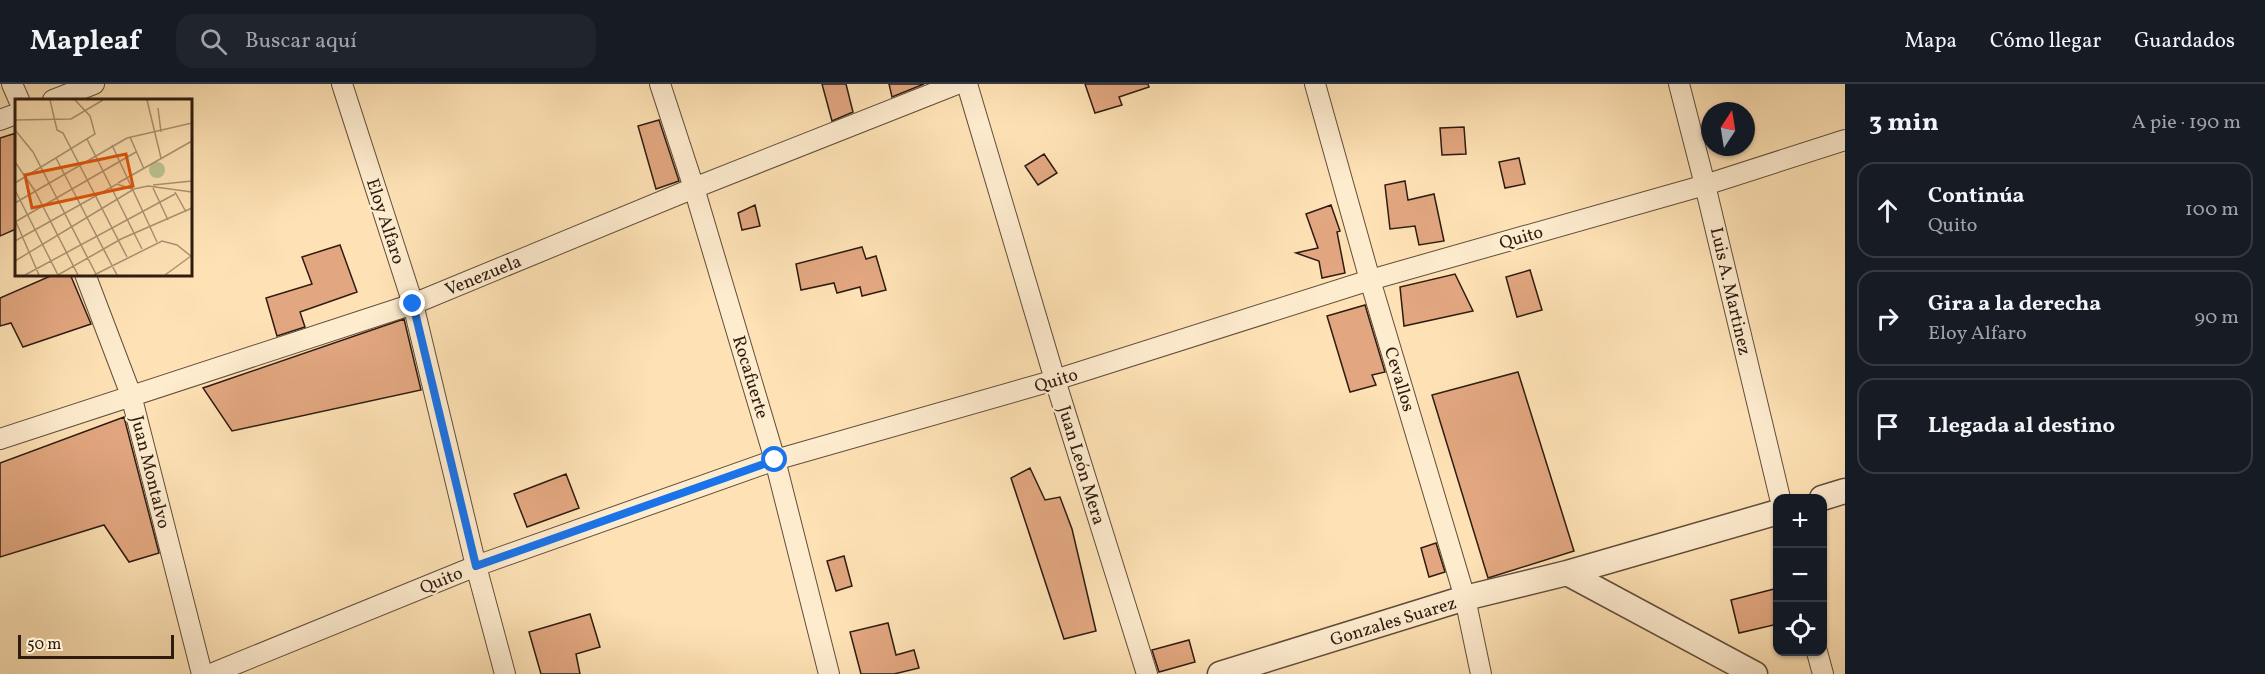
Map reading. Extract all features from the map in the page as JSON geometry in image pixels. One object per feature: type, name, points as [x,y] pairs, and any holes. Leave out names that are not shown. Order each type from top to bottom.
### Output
[{"type":"street","points":[[12,84],[19,99]]},
{"type":"street","points":[[56,99],[94,84]]},
{"type":"street","name":"Eloy Alfaro","points":[[342,84],[413,304],[476,566],[505,674]]},
{"type":"street","name":"Rocafuerte","points":[[660,84],[694,188],[775,460],[829,674]]},
{"type":"street","name":"Venezuela","points":[[0,439],[413,304],[694,188],[957,84]]},
{"type":"street","name":"Juan León Mera","points":[[967,84],[1055,380],[1147,674]]},
{"type":"street","name":"Cevallos","points":[[1315,84],[1370,280],[1465,598],[1481,674]]},
{"type":"street","name":"Luis A. Martinez","points":[[1679,84],[1779,494]]},
{"type":"street","points":[[0,120],[15,114]]},
{"type":"street","name":"Quito","points":[[211,674],[476,566],[775,460],[1055,380],[1370,280],[1705,185],[1845,140]]},
{"type":"street","name":"Juan Montalvo","points":[[86,276],[131,395],[202,674]]},
{"type":"street","points":[[1827,496],[1845,491]]},
{"type":"street","name":"Gonzales Suarez","points":[[1220,674],[1465,598],[1567,573],[1773,513]]},
{"type":"street","points":[[1567,573],[1755,674]]},
{"type":"street","points":[[1819,656],[1823,674]]},
{"type":"building","points":[[822,84],[846,84],[853,112],[832,121]]},
{"type":"building","points":[[889,84],[924,84],[892,97]]},
{"type":"building","points":[[1085,84],[1148,84],[1149,87],[1119,97],[1122,105],[1095,113]]},
{"type":"building","points":[[659,120],[679,181],[656,189],[638,126]]},
{"type":"building","points":[[1464,127],[1466,154],[1442,155],[1440,128]]},
{"type":"building","points":[[15,133],[15,229],[0,236],[0,138]]},
{"type":"building","points":[[1044,154],[1057,173],[1038,185],[1025,166]]},
{"type":"building","points":[[1519,158],[1525,184],[1505,188],[1499,162]]},
{"type":"building","points":[[1405,181],[1408,200],[1434,194],[1444,241],[1419,245],[1415,226],[1390,229],[1385,185]]},
{"type":"building","points":[[755,205],[760,226],[742,230],[738,213]]},
{"type":"building","points":[[1331,205],[1340,231],[1337,232],[1345,273],[1322,278],[1319,261],[1296,253],[1318,248],[1306,214]]},
{"type":"building","points":[[340,245],[357,292],[300,312],[305,327],[277,336],[266,298],[312,284],[302,257]]},
{"type":"building","points":[[862,247],[866,259],[876,256],[886,290],[862,296],[860,287],[837,293],[834,283],[801,290],[796,264]]},
{"type":"building","points":[[1530,270],[1542,310],[1517,317],[1506,277]]},
{"type":"building","points":[[1455,274],[1473,311],[1404,326],[1400,287]]},
{"type":"building","points":[[50,276],[71,276],[91,324],[23,347],[11,323],[0,326],[0,298]]},
{"type":"building","points":[[1365,305],[1385,372],[1372,375],[1376,385],[1350,392],[1327,316]]},
{"type":"building","points":[[404,319],[421,390],[232,431],[203,388]]},
{"type":"building","points":[[1518,372],[1574,551],[1488,578],[1432,395]]},
{"type":"building","points":[[124,417],[159,553],[129,562],[104,525],[0,557],[0,463]]},
{"type":"building","points":[[1030,468],[1045,500],[1060,497],[1072,529],[1096,631],[1064,639],[1011,478]]},
{"type":"building","points":[[566,474],[579,508],[527,527],[514,494]]},
{"type":"building","points":[[1436,543],[1445,572],[1429,577],[1421,548]]},
{"type":"building","points":[[844,556],[852,586],[836,591],[827,561]]},
{"type":"building","points":[[1773,589],[1773,625],[1739,633],[1731,600]]},
{"type":"building","points":[[590,614],[600,647],[576,654],[580,674],[541,674],[529,632]]},
{"type":"building","points":[[888,623],[896,655],[914,650],[919,668],[894,674],[861,674],[850,632]]},
{"type":"building","points":[[1189,640],[1195,662],[1159,672],[1152,650]]},
{"type":"route","points":[[413,304],[476,566],[775,460]]}]
